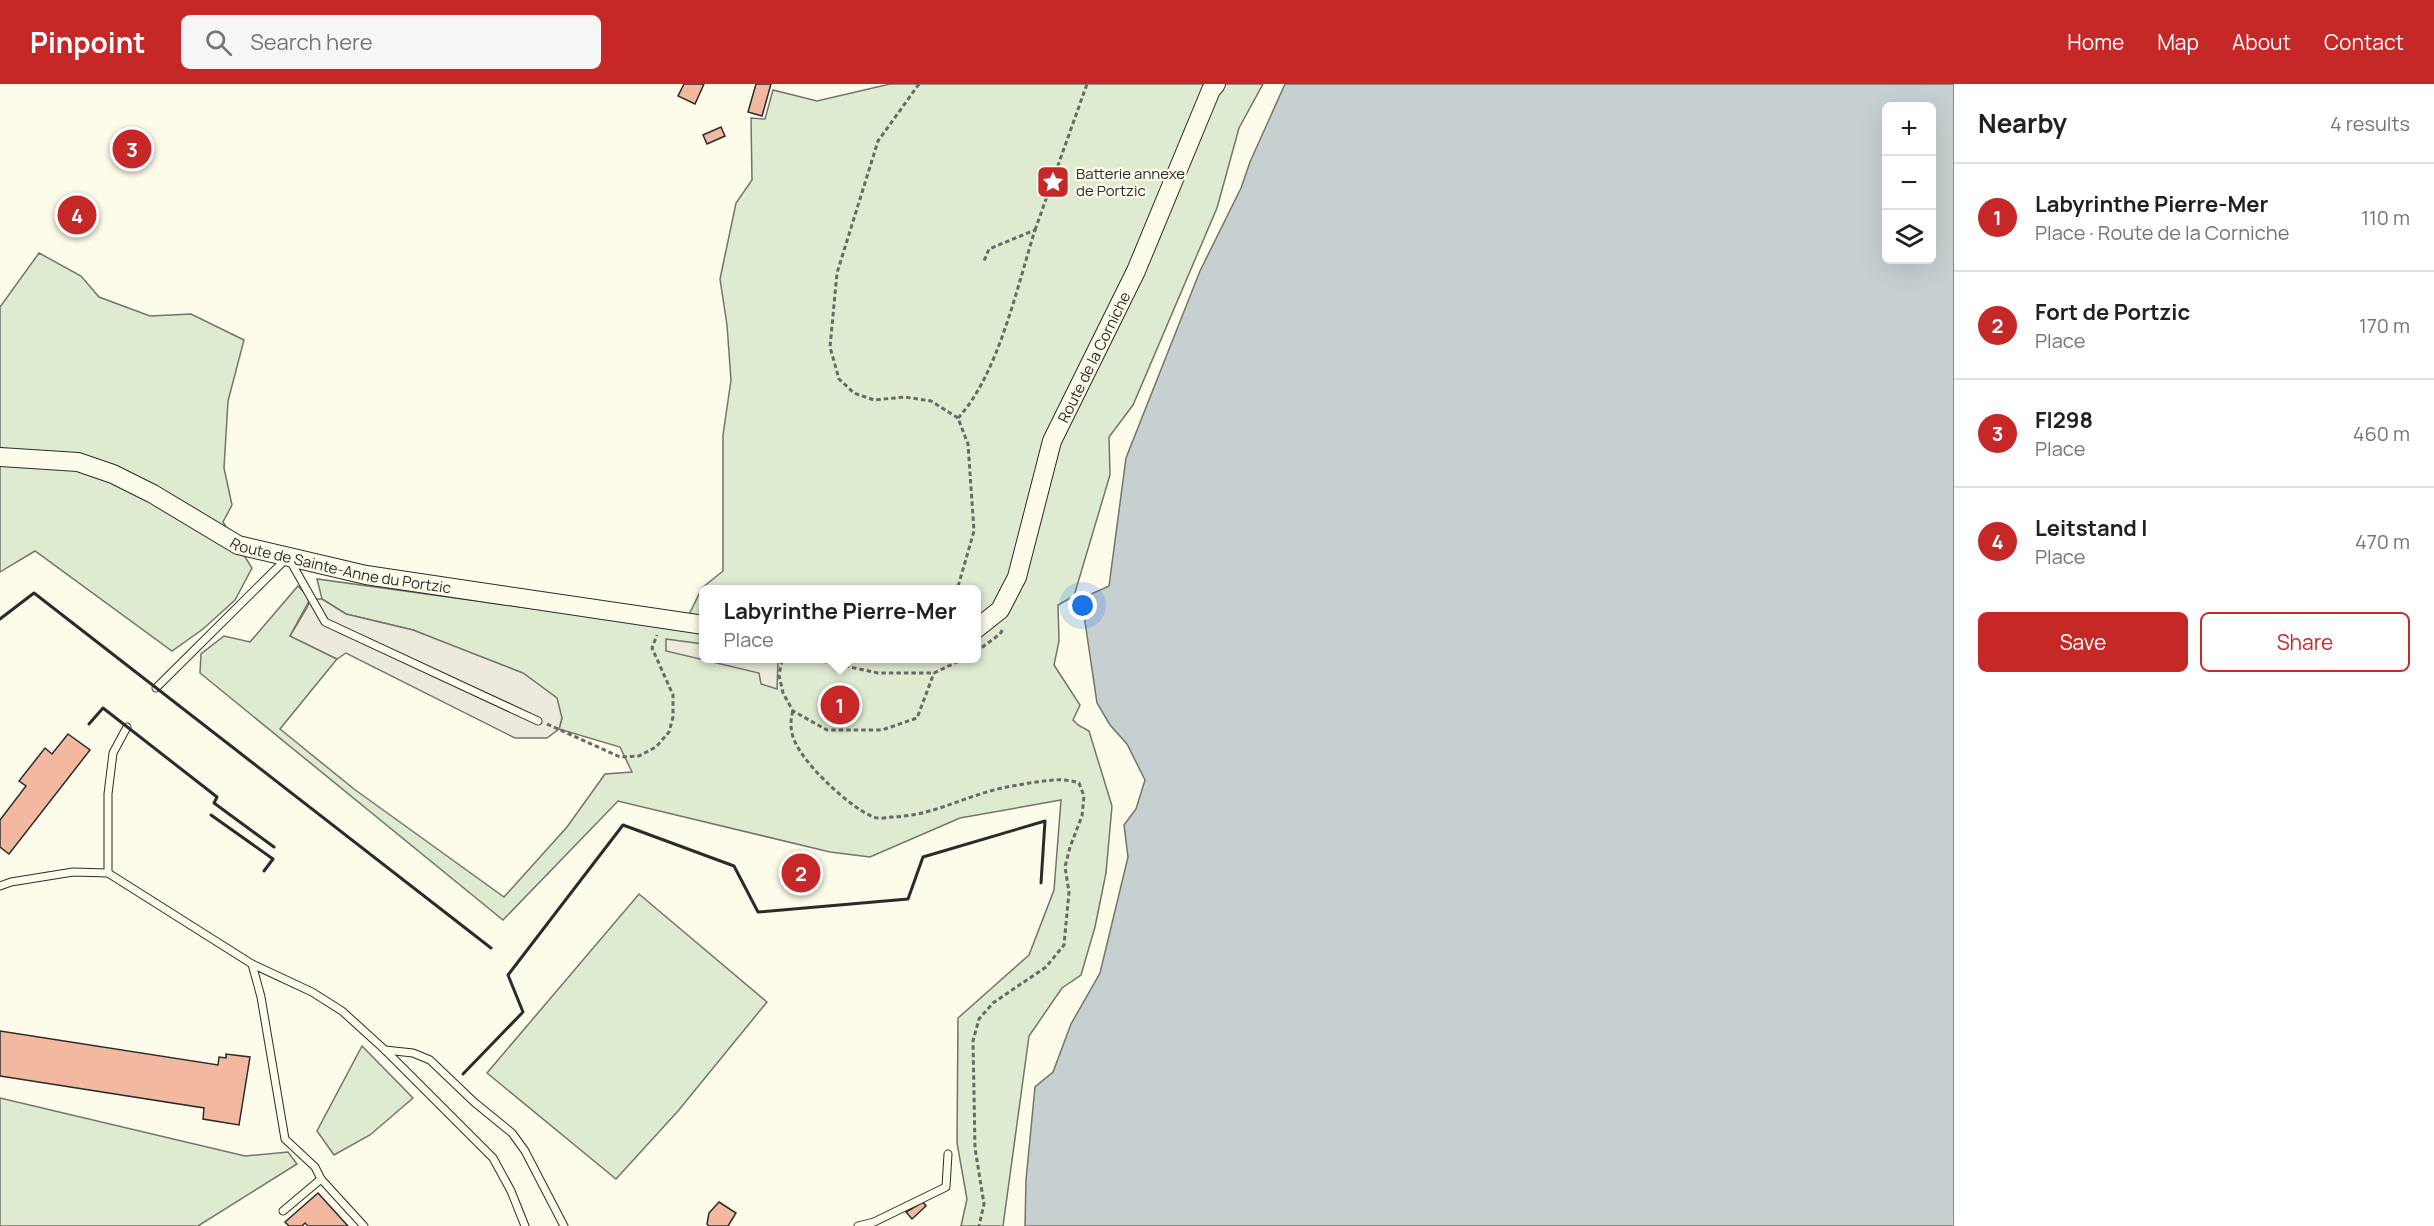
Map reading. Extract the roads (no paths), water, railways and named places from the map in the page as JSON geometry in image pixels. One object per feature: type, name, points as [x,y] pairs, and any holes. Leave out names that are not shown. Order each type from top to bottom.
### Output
[{"type":"street","name":"Route de la Corniche","points":[[981,625],[1000,610],[1017,577],[1052,441],[1136,271],[1211,90],[1216,84]]},
{"type":"street","name":"Route de Sainte-Anne du Portzic","points":[[0,457],[78,462],[113,474],[153,494],[238,545],[288,557],[366,574],[699,625]]},
{"type":"lane","points":[[156,688],[288,557],[325,622],[538,721]]},
{"type":"lane","points":[[108,873],[109,784],[113,753],[127,727]]},
{"type":"lane","points":[[0,886],[11,882],[73,872],[108,873],[252,964],[312,992],[342,1011],[385,1050],[493,1158],[512,1191],[525,1226]]},
{"type":"lane","points":[[252,964],[261,997],[285,1139],[315,1167],[321,1179],[364,1226]]},
{"type":"lane","points":[[385,1050],[413,1053],[430,1060],[474,1102],[512,1133],[525,1151],[564,1226]]},
{"type":"lane","points":[[858,1226],[874,1222],[946,1187],[948,1154]]},
{"type":"lane","points":[[283,1211],[321,1179]]},
{"type":"place","name":"Fl298","points":[[132,149]]},
{"type":"place","name":"Batterie annexe de Portzic","points":[[1053,182]]},
{"type":"place","name":"Leitstand I","points":[[77,215]]},
{"type":"place","name":"Labyrinthe Pierre-Mer","points":[[840,705]]},
{"type":"place","name":"Fort de Portzic","points":[[801,873]]}]
